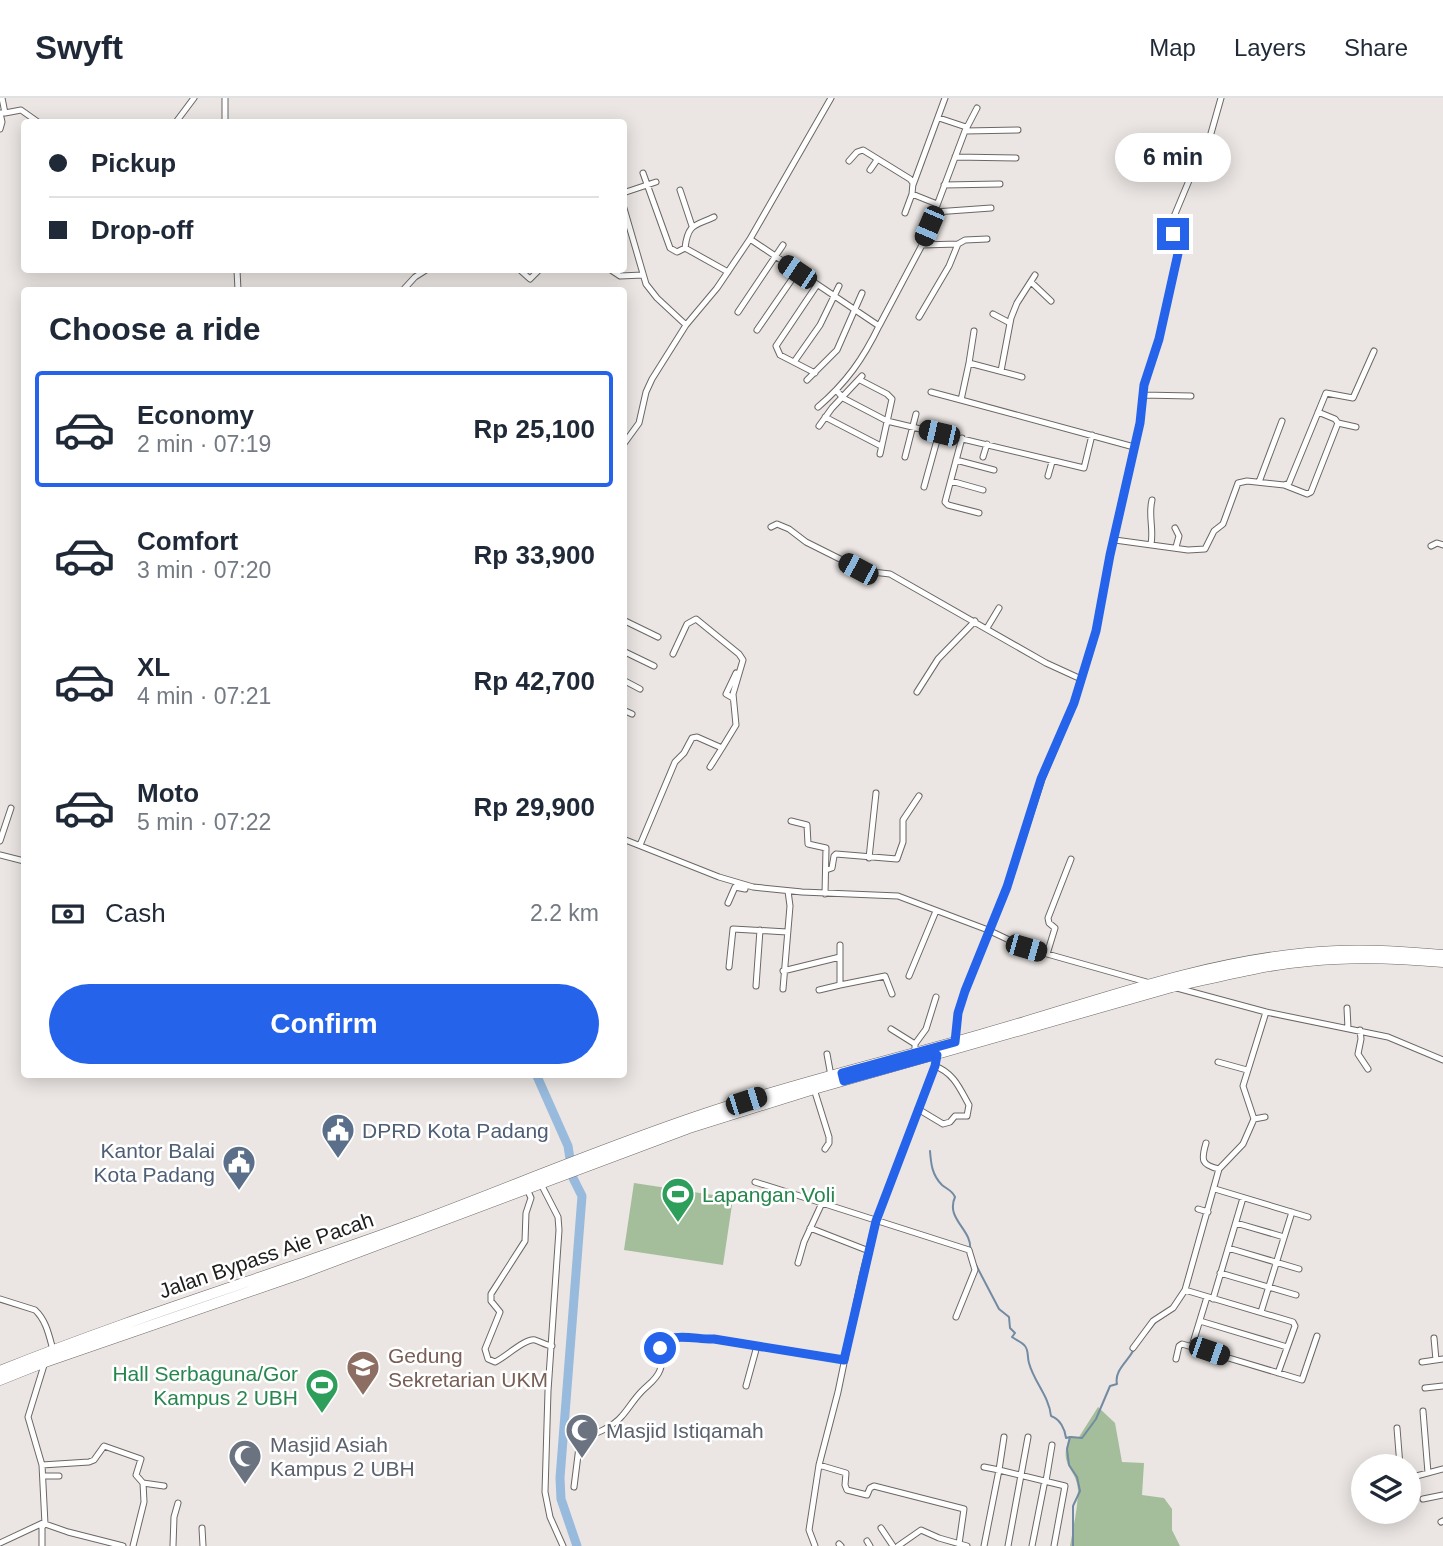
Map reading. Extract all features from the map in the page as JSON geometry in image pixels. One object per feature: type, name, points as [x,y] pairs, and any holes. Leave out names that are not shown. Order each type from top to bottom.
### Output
[{"type":"highway","points":[[544,1180],[689,1128],[814,1089],[839,1077],[936,1061],[1172,987],[1239,962],[1319,952],[1367,951],[1443,955]]},
{"type":"highway","points":[[0,1380],[98,1339],[300,1274],[527,1189],[589,1155],[713,1111],[839,1077],[915,1049],[955,1042],[1154,985],[1243,970],[1308,961],[1389,958],[1443,962]]},
{"type":"highway","name":"Jalan Bypass Aie Pacah","points":[[0,1371],[53,1350],[98,1339],[544,1180]]},
{"type":"street","points":[[0,129],[2,98]]},
{"type":"street","points":[[178,119],[194,98]]},
{"type":"street","points":[[225,98],[225,119]]},
{"type":"street","points":[[627,440],[639,423],[652,379],[686,326],[750,239],[831,98]]},
{"type":"street","points":[[905,213],[945,98]]},
{"type":"street","points":[[955,1042],[958,1013],[988,930],[1007,887],[1041,779],[1074,703],[1096,631],[1140,423],[1143,395],[1164,320],[1179,249],[1170,226],[1193,171],[1206,151],[1221,98]]},
{"type":"street","points":[[818,407],[837,391],[866,354],[922,245],[965,129],[976,108]]},
{"type":"street","points":[[2,113],[21,110],[34,119]]},
{"type":"street","points":[[939,118],[965,129],[1018,130]]},
{"type":"street","points":[[849,161],[857,152],[863,150],[910,179],[913,185]]},
{"type":"street","points":[[955,157],[1016,158]]},
{"type":"street","points":[[870,170],[877,160]]},
{"type":"street","points":[[643,173],[668,245],[677,253],[685,248],[692,226],[714,216]]},
{"type":"street","points":[[627,192],[656,182]]},
{"type":"street","points":[[944,185],[1000,184]]},
{"type":"street","points":[[680,190],[692,226]]},
{"type":"street","points":[[912,194],[937,204]]},
{"type":"street","points":[[934,212],[991,208]]},
{"type":"street","points":[[627,219],[643,275],[657,298],[686,326]]},
{"type":"street","points":[[750,239],[879,326]]},
{"type":"street","points":[[922,245],[958,244],[965,240],[987,239]]},
{"type":"street","points":[[919,317],[949,266],[958,244]]},
{"type":"street","points":[[738,312],[783,245]]},
{"type":"street","points":[[685,248],[728,272]]},
{"type":"street","points":[[757,330],[797,272]]},
{"type":"street","points":[[406,287],[421,273]]},
{"type":"street","points":[[616,273],[620,276],[643,275]]},
{"type":"street","points":[[1001,371],[1010,323],[1017,303],[1035,275]]},
{"type":"street","points":[[1031,282],[1051,301]]},
{"type":"street","points":[[815,373],[780,355],[776,345],[817,285]]},
{"type":"street","points":[[794,362],[820,325],[839,286]]},
{"type":"street","points":[[807,380],[837,350],[862,293]]},
{"type":"street","points":[[993,314],[1010,323]]},
{"type":"street","points":[[961,400],[974,331]]},
{"type":"street","points":[[1283,485],[1289,483],[1326,393],[1353,398],[1374,351]]},
{"type":"street","points":[[969,363],[1022,377]]},
{"type":"street","points":[[819,426],[861,378],[891,397],[880,454]]},
{"type":"street","points":[[837,391],[843,398],[887,421],[1084,468],[1092,435]]},
{"type":"street","points":[[931,392],[1134,447]]},
{"type":"street","points":[[1143,395],[1191,396]]},
{"type":"street","points":[[1318,412],[1338,423],[1356,428]]},
{"type":"street","points":[[905,457],[916,414]]},
{"type":"street","points":[[825,417],[881,446]]},
{"type":"street","points":[[1259,482],[1282,421]]},
{"type":"street","points":[[1115,540],[1188,550],[1206,549],[1214,531],[1223,524],[1238,483],[1283,485],[1310,493],[1338,423]]},
{"type":"street","points":[[924,487],[939,433]]},
{"type":"street","points":[[962,438],[946,504],[979,513]]},
{"type":"street","points":[[984,457],[987,444]]},
{"type":"street","points":[[956,460],[994,470]]},
{"type":"street","points":[[1048,476],[1052,462]]},
{"type":"street","points":[[951,481],[984,489]]},
{"type":"street","points":[[1151,544],[1152,500]]},
{"type":"street","points":[[771,527],[777,524],[789,529],[806,542],[864,571],[890,574],[1046,663],[1081,679]]},
{"type":"street","points":[[1175,528],[1178,537],[1175,547]]},
{"type":"street","points":[[1431,546],[1437,543],[1443,545]]},
{"type":"street","points":[[987,628],[999,608]]},
{"type":"street","points":[[673,654],[687,624],[693,619],[699,620],[726,642],[743,660],[733,698],[736,724],[710,766]]},
{"type":"street","points":[[917,692],[938,659],[975,621]]},
{"type":"street","points":[[627,622],[658,636]]},
{"type":"street","points":[[722,652],[726,642]]},
{"type":"street","points":[[627,653],[654,666]]},
{"type":"street","points":[[733,698],[726,694],[736,673]]},
{"type":"street","points":[[627,682],[640,689]]},
{"type":"street","points":[[627,712],[632,714]]},
{"type":"street","points":[[640,845],[674,762],[684,753],[692,738],[697,737],[722,748]]},
{"type":"street","points":[[869,858],[876,793]]},
{"type":"street","points":[[826,870],[832,869],[836,854],[897,859],[903,842],[903,820],[919,796]]},
{"type":"street","points":[[0,841],[10,808]]},
{"type":"street","points":[[791,821],[807,825],[808,844],[826,848],[825,894]]},
{"type":"street","points":[[627,840],[744,885],[825,894],[893,895],[988,930],[1017,945],[1154,985],[1402,1041],[1443,1060]]},
{"type":"street","points":[[0,855],[21,860]]},
{"type":"street","points":[[1047,954],[1055,928],[1048,918],[1071,859]]},
{"type":"street","points":[[728,903],[735,887],[745,889],[744,885]]},
{"type":"street","points":[[783,989],[790,906],[788,891]]},
{"type":"street","points":[[909,976],[936,911]]},
{"type":"street","points":[[729,967],[732,931],[735,929],[787,932]]},
{"type":"street","points":[[756,986],[760,930]]},
{"type":"street","points":[[840,985],[841,945]]},
{"type":"street","points":[[783,971],[839,957]]},
{"type":"street","points":[[819,990],[885,976],[892,994]]},
{"type":"street","points":[[891,1029],[915,1049],[926,1029],[936,997]]},
{"type":"street","points":[[1347,1008],[1348,1028]]},
{"type":"street","points":[[1133,1348],[1153,1321],[1173,1308],[1185,1290],[1216,1189],[1219,1169],[1243,1144],[1254,1119],[1243,1093],[1266,1012]]},
{"type":"street","points":[[1360,1030],[1358,1054],[1368,1069]]},
{"type":"street","points":[[827,1055],[839,1077]]},
{"type":"street","points":[[815,1546],[809,1530],[819,1465],[876,1221],[918,1109],[936,1061],[960,1088],[969,1105],[967,1115],[956,1116],[943,1124],[918,1109]]},
{"type":"street","points":[[1218,1062],[1255,1073]]},
{"type":"street","points":[[814,1089],[829,1137],[825,1149]]},
{"type":"street","points":[[1254,1119],[1265,1117]]},
{"type":"street","points":[[1206,1143],[1204,1162],[1208,1167],[1219,1169]]},
{"type":"street","points":[[544,1180],[558,1217],[545,1493],[550,1517],[564,1546]]},
{"type":"street","points":[[755,1182],[970,1250],[975,1270],[956,1317]]},
{"type":"street","points":[[527,1189],[531,1198],[526,1213],[526,1237],[491,1294],[491,1301],[500,1312],[485,1353],[488,1359],[495,1362],[531,1340],[552,1346]]},
{"type":"street","points":[[1216,1189],[1308,1217]]},
{"type":"street","points":[[1192,1346],[1220,1273],[1243,1198]]},
{"type":"street","points":[[798,1263],[822,1203]]},
{"type":"street","points":[[1198,1209],[1208,1212]]},
{"type":"street","points":[[1261,1312],[1292,1212]]},
{"type":"street","points":[[1236,1223],[1284,1237]]},
{"type":"street","points":[[810,1228],[869,1251]]},
{"type":"street","points":[[1228,1248],[1299,1269]]},
{"type":"street","points":[[1220,1273],[1296,1295]]},
{"type":"street","points":[[1185,1290],[1294,1323],[1278,1373]]},
{"type":"street","points":[[0,1299],[40,1314],[53,1350]]},
{"type":"street","points":[[1200,1321],[1287,1347]]},
{"type":"street","points":[[1176,1359],[1180,1344],[1303,1379],[1317,1336]]},
{"type":"street","points":[[574,1487],[580,1439],[590,1437],[621,1417],[626,1408],[656,1377],[661,1367],[660,1348],[664,1341],[678,1337],[714,1339],[844,1360]]},
{"type":"street","points":[[1422,1362],[1439,1359],[1434,1338]]},
{"type":"street","points":[[746,1386],[757,1346]]},
{"type":"street","points":[[42,1546],[42,1527],[45,1523],[44,1476],[29,1417],[45,1362]]},
{"type":"street","points":[[1425,1388],[1443,1386]]},
{"type":"street","points":[[1423,1411],[1428,1472]]},
{"type":"street","points":[[1397,1429],[1399,1454]]},
{"type":"street","points":[[984,1546],[1004,1437]]},
{"type":"street","points":[[1009,1546],[1028,1437]]},
{"type":"street","points":[[1032,1546],[1052,1445]]},
{"type":"street","points":[[42,1465],[89,1462],[94,1460],[102,1447],[107,1446],[141,1459],[136,1475],[143,1483],[144,1502],[133,1546]]},
{"type":"street","points":[[819,1465],[846,1473],[847,1490],[867,1495],[874,1486],[962,1508],[965,1511],[959,1544]]},
{"type":"street","points":[[984,1467],[1065,1486],[1054,1546]]},
{"type":"street","points":[[1421,1474],[1443,1469]]},
{"type":"street","points":[[44,1476],[59,1476]]},
{"type":"street","points":[[143,1483],[164,1486]]},
{"type":"street","points":[[1423,1499],[1443,1495]]},
{"type":"street","points":[[173,1546],[174,1517],[178,1503]]},
{"type":"street","points":[[0,1543],[45,1523],[68,1532],[123,1546]]},
{"type":"street","points":[[68,1532],[71,1523]]},
{"type":"street","points":[[202,1528],[203,1546]]},
{"type":"street","points":[[881,1528],[896,1546],[921,1530],[967,1546]]},
{"type":"green space","name":"Lapangan Voli","points":[[634,1183],[733,1198],[723,1265],[624,1250]]},
{"type":"green space","points":[[1098,1407],[1115,1423],[1122,1462],[1144,1463],[1142,1495],[1164,1498],[1172,1509],[1172,1530],[1180,1546],[1070,1546],[1078,1490],[1067,1461],[1067,1447],[1070,1437],[1079,1437]]},
{"type":"waterway","points":[[538,1078],[568,1146],[573,1178],[582,1196],[560,1478],[561,1499],[577,1546]]},
{"type":"waterway","points":[[930,1151],[936,1177],[955,1197],[954,1212],[968,1236],[970,1250]]},
{"type":"waterway","points":[[976,1265],[999,1309],[1009,1317],[1010,1328],[1015,1333],[1012,1337],[1026,1348],[1031,1370],[1051,1416],[1057,1419],[1066,1438],[1070,1437],[1067,1449],[1069,1465],[1077,1477],[1080,1491],[1073,1506],[1073,1546]]},
{"type":"waterway","points":[[1147,1333],[1155,1323]]},
{"type":"waterway","points":[[1071,1437],[1082,1438],[1096,1419],[1110,1386],[1117,1384],[1119,1371],[1133,1351]]},
{"type":"place","name":"DPRD Kota Padang","points":[[338,1160]]},
{"type":"place","name":"Kantor Balai Kota Padang","points":[[239,1192]]},
{"type":"place","name":"Lapangan Voli","points":[[678,1224]]},
{"type":"place","name":"Gedung Sekretarian UKM","points":[[363,1397]]},
{"type":"place","name":"Hall Serbaguna/Gor Kampus 2 UBH","points":[[322,1415]]},
{"type":"place","name":"Masjid Istiqamah","points":[[582,1460]]},
{"type":"place","name":"Masjid Asiah Kampus 2 UBH","points":[[245,1486]]},
{"type":"route","points":[[660,1348],[670,1337],[714,1339],[844,1360],[876,1221],[937,1055],[844,1081],[842,1073],[955,1042],[958,1013],[965,991],[1007,887],[1041,779],[1074,703],[1096,631],[1140,423],[1144,385],[1164,320],[1179,249],[1173,234]]}]
